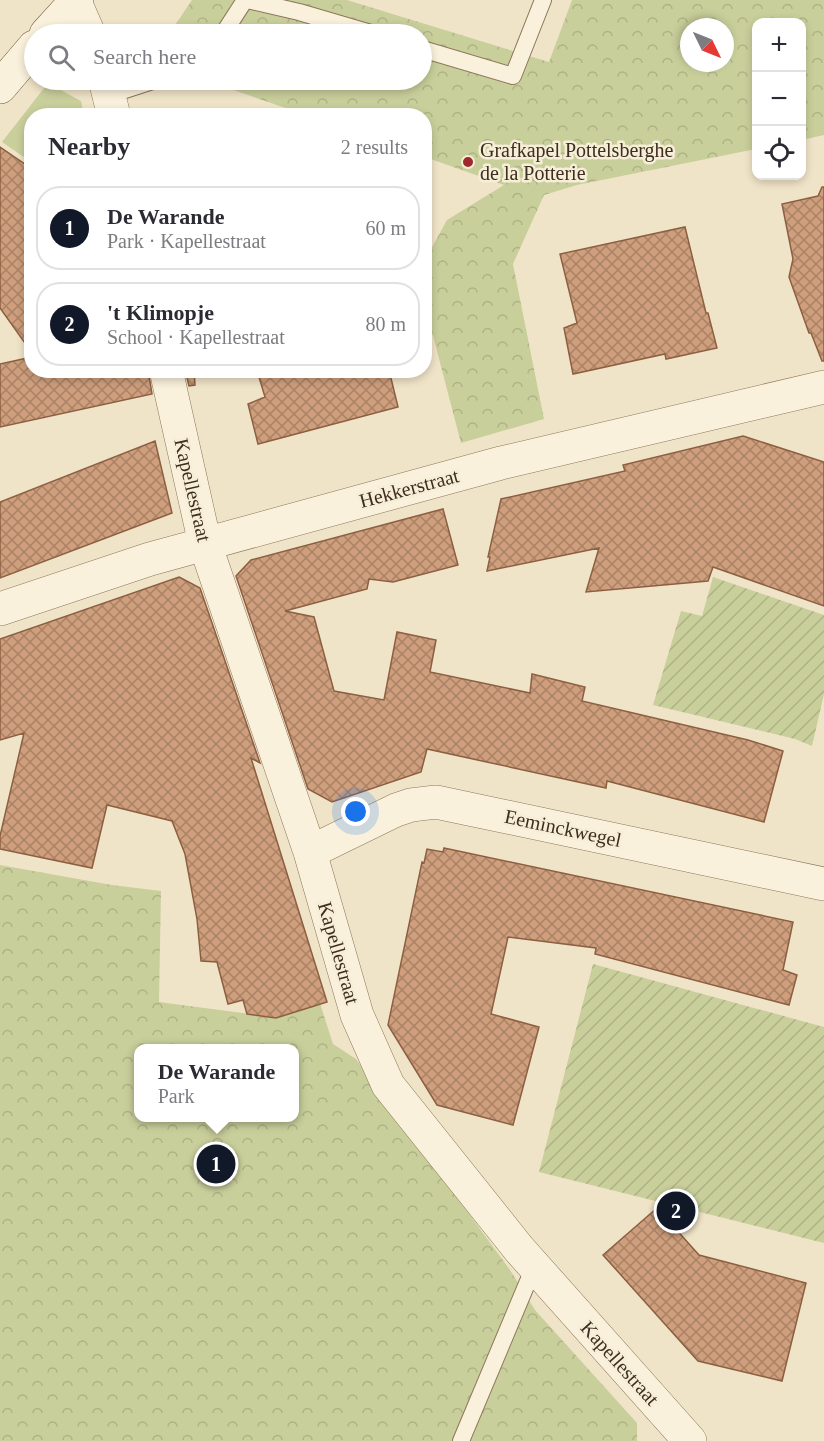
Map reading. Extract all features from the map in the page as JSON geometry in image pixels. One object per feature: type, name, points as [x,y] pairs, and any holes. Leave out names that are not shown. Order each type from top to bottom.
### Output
[{"type":"street","points":[[55,24],[76,1],[85,24]]},
{"type":"street","points":[[0,87],[24,59]]},
{"type":"street","name":"Kapellestraat","points":[[168,378],[205,544],[310,852],[357,1015],[388,1085],[534,1267],[690,1441]]},
{"type":"street","name":"Hekkerstraat","points":[[0,609],[150,559],[501,463],[824,387]]},
{"type":"street","name":"Eeminckwegel","points":[[310,852],[396,810],[411,805],[436,802],[824,884]]},
{"type":"lane","points":[[230,24],[246,0],[340,24]]},
{"type":"lane","points":[[432,52],[513,76],[543,0]]},
{"type":"lane","points":[[110,97],[129,90]]},
{"type":"lane","points":[[461,1441],[534,1267]]},
{"type":"green space","points":[[192,0],[347,0],[425,24],[176,24]]},
{"type":"green space","points":[[572,0],[824,0],[824,135],[806,139],[806,18],[752,18],[752,150],[577,185],[544,195],[513,264],[544,419],[461,443],[432,334],[432,247],[447,220],[504,185],[432,159],[432,108],[286,108],[233,90],[432,90],[432,26],[549,62]]},
{"type":"green space","points":[[43,90],[61,90],[81,101],[82,108],[29,108]]},
{"type":"green space","points":[[24,114],[24,157],[2,142]]},
{"type":"green space","points":[[713,577],[824,615],[824,694],[812,746],[795,739],[653,705],[681,611],[702,616]]},
{"type":"green space","points":[[0,865],[112,885],[161,891],[159,1002],[265,1016],[319,1000],[333,1044],[356,1059],[510,1270],[535,1310],[637,1423],[637,1441],[0,1441]]},
{"type":"green space","points":[[593,964],[824,1027],[824,1243],[539,1172]]},
{"type":"building","points":[[0,147],[24,164],[24,342],[0,308]]},
{"type":"building","points":[[824,187],[824,361],[809,333],[789,277],[793,259],[782,204],[818,196]]},
{"type":"building","points":[[685,227],[717,348],[666,359],[665,354],[573,374],[564,328],[577,323],[560,254]]},
{"type":"building","points":[[24,359],[24,378],[149,378],[152,394],[0,427],[0,364]]},
{"type":"building","points":[[187,378],[195,378],[195,385],[189,386]]},
{"type":"building","points":[[259,378],[391,378],[398,407],[258,444],[248,404],[265,397]]},
{"type":"building","points":[[743,436],[824,462],[824,606],[713,567],[708,581],[586,592],[599,548],[487,571],[501,499],[625,471],[623,465]]},
{"type":"building","points":[[155,441],[172,513],[0,578],[0,502]]},
{"type":"building","points":[[443,509],[458,565],[393,582],[369,579],[367,589],[285,611],[314,617],[334,691],[384,700],[397,632],[436,640],[430,672],[530,693],[532,674],[585,687],[582,701],[748,740],[783,751],[764,822],[607,781],[606,788],[427,749],[421,772],[332,802],[308,789],[236,576],[251,560]]},
{"type":"building","points":[[179,577],[200,588],[260,763],[251,758],[327,1002],[276,1018],[247,1014],[243,1000],[228,1004],[217,962],[201,961],[197,919],[185,854],[172,821],[107,805],[92,868],[0,849],[0,836],[24,733],[0,740],[0,639]]},
{"type":"building","points":[[444,848],[793,922],[783,970],[797,975],[789,1005],[595,954],[596,948],[508,937],[491,1014],[539,1027],[513,1125],[437,1105],[388,1025],[422,862],[424,863],[427,849],[443,852]]},
{"type":"building","points":[[657,1208],[699,1255],[806,1283],[782,1381],[698,1361],[603,1255]]},
{"type":"place","name":"Grafkapel Pottelsberghe de la Potterie","points":[[468,162]]},
{"type":"place","name":"De Warande","points":[[216,1164]]},
{"type":"place","name":"'t Klimopje","points":[[676,1211]]}]
